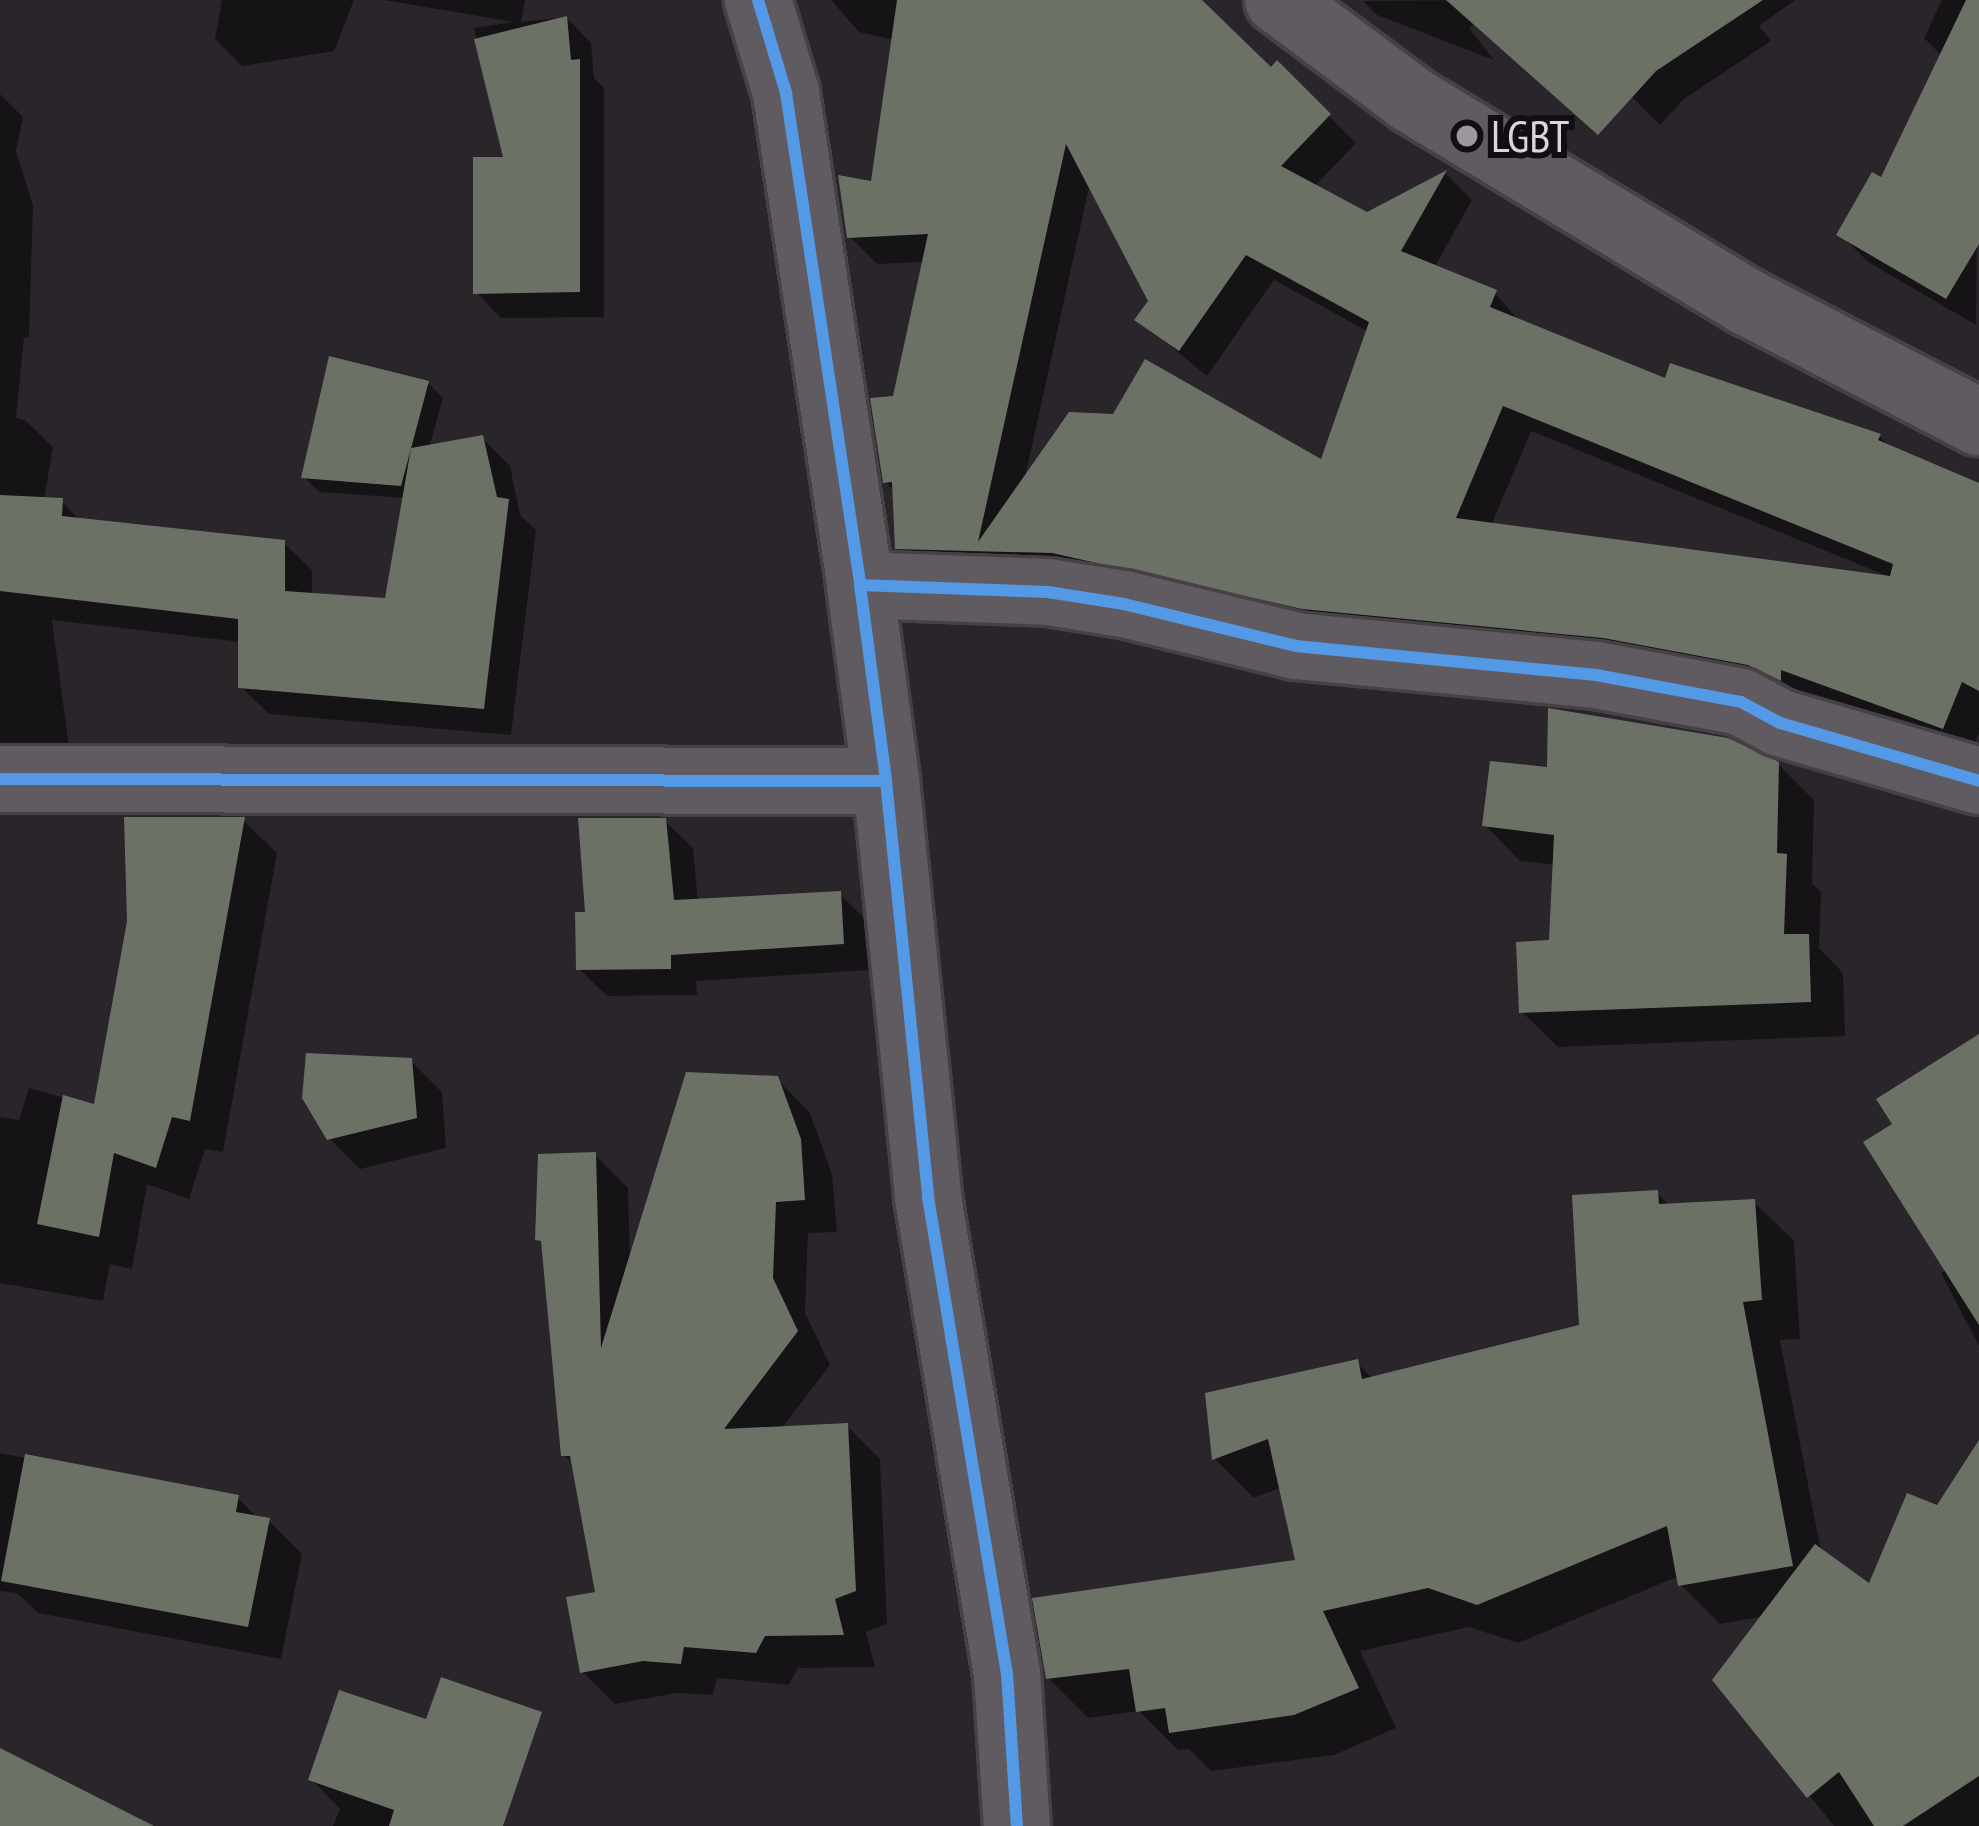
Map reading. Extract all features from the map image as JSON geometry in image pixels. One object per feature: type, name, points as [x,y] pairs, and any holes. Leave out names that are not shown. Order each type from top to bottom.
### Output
[{"type":"street","points":[[758,0],[786,93],[860,585],[886,781],[928,1198],[1007,1672],[1017,1826]]},
{"type":"street","points":[[1278,0],[1412,100],[1749,303],[1979,422]]},
{"type":"street","points":[[860,585],[1048,592],[1124,604],[1296,646],[1596,675],[1742,702],[1780,723],[1979,781]]},
{"type":"street","points":[[0,779],[886,781]]},
{"type":"building","points":[[897,0],[1202,0],[1271,67],[1277,60],[1331,114],[1281,166],[1367,212],[1447,170],[1401,251],[1497,290],[1490,307],[1665,378],[1670,363],[1881,434],[1878,440],[1979,483],[1979,691],[1962,682],[1943,729],[1781,670],[1781,681],[1748,665],[1603,638],[1302,609],[1052,553],[895,549],[892,482],[883,483],[870,398],[893,396],[928,234],[847,238],[838,175],[871,181]],"holes":[[[1066,144],[1148,301],[1134,320],[1179,351],[1246,255],[1369,322],[1321,459],[1145,359],[1113,414],[1069,412],[978,542]],[[1503,406],[1893,564],[1890,576],[1456,518]]]},
{"type":"building","points":[[1446,0],[1763,0],[1656,71],[1598,135]]},
{"type":"building","points":[[1966,0],[1979,0],[1979,244],[1946,299],[1836,235],[1872,172],[1881,177]]},
{"type":"building","points":[[567,16],[571,60],[580,59],[580,292],[473,294],[473,157],[503,157],[474,39]]},
{"type":"building","points":[[329,356],[429,381],[401,486],[301,478]]},
{"type":"building","points":[[483,435],[497,497],[509,499],[484,709],[238,688],[238,619],[0,591],[0,495],[63,498],[62,516],[285,540],[285,591],[385,598],[411,448]]},
{"type":"building","points":[[1548,708],[1728,738],[1779,762],[1777,853],[1787,854],[1784,934],[1809,934],[1811,1002],[1519,1013],[1516,942],[1549,940],[1554,835],[1482,826],[1490,761],[1547,767]]},
{"type":"building","points":[[124,817],[245,817],[190,1121],[172,1117],[156,1168],[114,1153],[99,1237],[37,1224],[63,1095],[94,1104],[127,921]]},
{"type":"building","points":[[578,818],[666,818],[674,900],[841,891],[844,944],[671,955],[671,969],[576,970],[575,912],[585,912]]},
{"type":"building","points":[[1979,1034],[1979,1325],[1863,1142],[1892,1124],[1876,1099]]},
{"type":"building","points":[[306,1053],[412,1058],[417,1118],[327,1140],[302,1098]]},
{"type":"building","points":[[686,1072],[778,1076],[801,1139],[805,1200],[776,1202],[773,1278],[798,1331],[724,1429],[848,1423],[856,1591],[835,1599],[844,1635],[765,1636],[756,1653],[684,1647],[681,1664],[643,1661],[580,1673],[566,1597],[595,1592],[570,1456],[561,1456],[541,1241],[535,1240],[538,1154],[596,1152],[601,1348]]},
{"type":"building","points":[[1658,1190],[1659,1204],[1755,1199],[1762,1300],[1743,1302],[1793,1566],[1678,1586],[1667,1526],[1477,1605],[1428,1588],[1323,1611],[1359,1688],[1294,1715],[1169,1733],[1165,1708],[1136,1712],[1129,1669],[1046,1679],[1032,1598],[1295,1560],[1268,1439],[1212,1460],[1205,1393],[1358,1359],[1362,1379],[1579,1325],[1572,1195]]},
{"type":"building","points":[[1979,1440],[1979,1776],[1903,1826],[1874,1826],[1839,1772],[1807,1798],[1712,1680],[1815,1544],[1869,1583],[1907,1493],[1937,1505]]},
{"type":"building","points":[[25,1454],[239,1495],[236,1512],[270,1518],[248,1627],[1,1581]]},
{"type":"building","points":[[441,1677],[542,1712],[503,1826],[389,1826],[394,1810],[308,1780],[339,1690],[426,1719]]},
{"type":"building","points":[[0,1748],[154,1826],[0,1826]]},
{"type":"cycle path","points":[[758,0],[786,93],[860,585],[886,781],[928,1197],[1007,1673],[1017,1826]]},
{"type":"cycle path","points":[[860,585],[1048,592],[1124,604],[1296,646],[1596,675],[1741,702],[1780,723],[1979,781]]},
{"type":"cycle path","points":[[0,779],[886,781]]},
{"type":"place","name":"LGBT","points":[[1467,136]]}]
